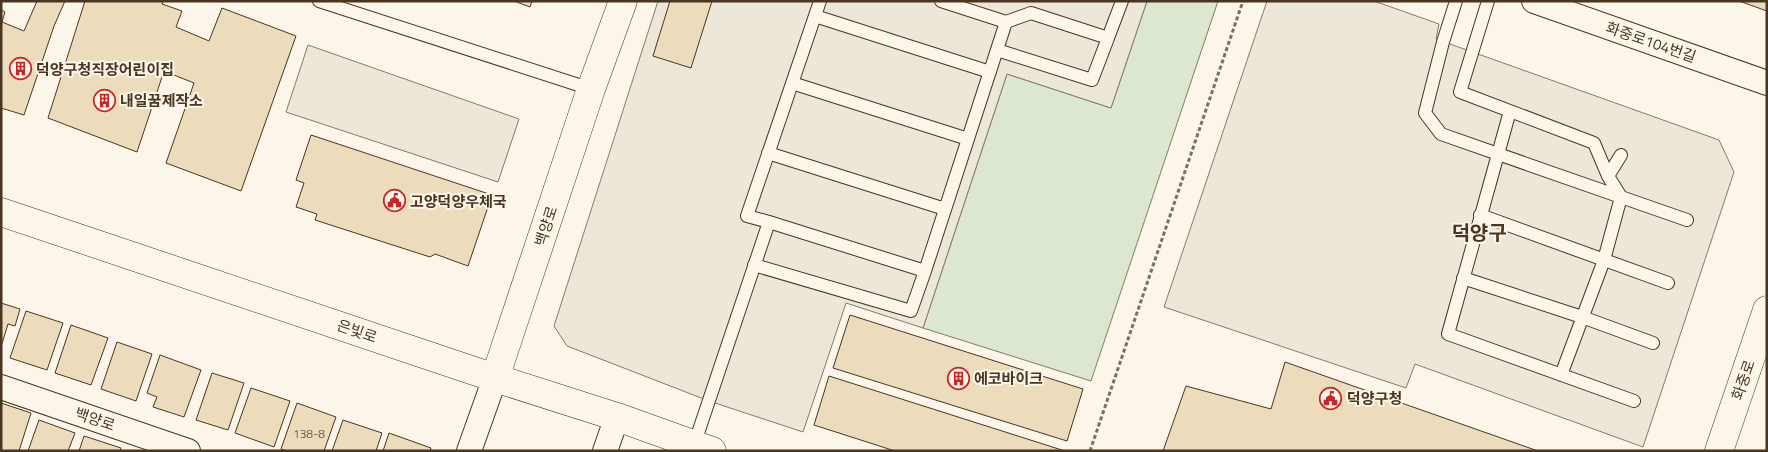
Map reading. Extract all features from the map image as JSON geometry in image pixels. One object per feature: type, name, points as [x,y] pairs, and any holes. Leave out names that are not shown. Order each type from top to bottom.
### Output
[{"type":"main road","name":"백양로","points":[[496,378],[591,89],[623,1]]},
{"type":"main road","name":"은빛로","points":[[1,212],[617,417],[703,448]]},
{"type":"main road","name":"화중로","points":[[1718,451],[1767,310]]},
{"type":"street","name":"화중로104번길","points":[[1534,1],[1767,83]]},
{"type":"street","name":"백양로","points":[[469,451],[496,378]]},
{"type":"street","name":"백양로","points":[[1,388],[188,451]]},
{"type":"street","points":[[605,451],[617,417]]},
{"type":"lane","points":[[320,1],[591,89]]},
{"type":"lane","points":[[820,1],[747,216],[925,271]]},
{"type":"lane","points":[[941,1],[1006,22],[1031,13],[1108,38]]},
{"type":"lane","points":[[997,50],[1092,80],[1122,1]]},
{"type":"lane","points":[[1456,1],[1443,42],[1425,113],[1442,134],[1497,155],[1687,220]]},
{"type":"lane","points":[[1488,1],[1460,92],[1594,143],[1608,176],[1621,197],[1604,260],[1561,375]]},
{"type":"lane","points":[[815,16],[990,72]]},
{"type":"lane","points":[[754,265],[911,311],[1006,22]]},
{"type":"lane","points":[[792,83],[968,140]]},
{"type":"lane","points":[[1510,111],[1448,334],[1634,401]]},
{"type":"lane","points":[[768,153],[945,209]]},
{"type":"lane","points":[[1608,176],[1622,155]]},
{"type":"lane","points":[[1480,215],[1668,283]]},
{"type":"lane","points":[[703,448],[754,265],[769,222]]},
{"type":"lane","points":[[1464,278],[1653,343]]},
{"type":"path","points":[[1090,451],[1243,1]]},
{"type":"green space","points":[[1147,1],[1218,1],[1091,381],[923,328],[1007,74],[1111,108]]},
{"type":"shaded area","points":[[658,1],[1147,1],[1111,108],[1007,74],[923,328],[846,303],[803,432],[709,401],[567,346],[554,326]]},
{"type":"shaded area","points":[[1267,1],[1374,1],[1439,24],[1436,39],[1719,140],[1734,172],[1643,447],[1415,364],[1406,388],[1164,307]]},
{"type":"shaded area","points":[[308,45],[519,119],[498,182],[286,112]]},
{"type":"building","name":"덕양구청직장어린이집","points":[[37,1],[65,1],[54,26],[24,115],[1,108],[1,10],[5,12],[2,22],[24,31]]},
{"type":"building","name":"내일꿈제작소","points":[[85,1],[163,1],[162,4],[182,11],[176,27],[209,41],[222,8],[296,36],[241,191],[166,163],[194,83],[164,71],[137,152],[48,118]]},
{"type":"building","points":[[514,1],[532,1],[530,7]]},
{"type":"building","points":[[670,1],[712,1],[691,68],[653,56]]},
{"type":"building","points":[[1739,1],[1767,1],[1767,11]]},
{"type":"building","name":"고양덕양우체국","points":[[311,135],[492,195],[468,266],[435,254],[430,257],[315,220],[317,214],[296,207],[304,183],[296,180]]},
{"type":"building","points":[[1,303],[20,309],[15,326],[8,324],[1,347]]},
{"type":"building","points":[[26,311],[63,323],[47,370],[10,358]]},
{"type":"building","name":"에코바이크","points":[[850,315],[1083,389],[1067,441],[833,368]]},
{"type":"building","points":[[71,325],[108,338],[91,385],[55,373]]},
{"type":"building","points":[[117,342],[152,354],[136,401],[101,389]]},
{"type":"building","points":[[160,355],[201,370],[184,417],[153,407],[157,397],[147,393]]},
{"type":"building","name":"덕양구청","points":[[1285,362],[1538,451],[1163,451],[1186,386],[1271,409]]},
{"type":"building","points":[[212,373],[244,383],[228,430],[196,420]]},
{"type":"building","points":[[829,376],[1065,451],[895,451],[814,425]]},
{"type":"building","points":[[251,388],[290,401],[274,447],[235,433]]},
{"type":"building","points":[[1,403],[31,413],[19,451],[1,451]]},
{"type":"building","points":[[297,403],[336,417],[324,451],[287,451],[281,449]]},
{"type":"building","points":[[39,420],[75,433],[68,451],[28,451]]},
{"type":"building","points":[[343,420],[382,433],[376,451],[332,451]]},
{"type":"building","points":[[389,433],[431,448],[430,451],[383,451]]},
{"type":"building","points":[[84,436],[121,448],[120,451],[79,451]]},
{"type":"place","name":"덕양구청직장어린이집","points":[[20,69]]},
{"type":"place","name":"내일꿈제작소","points":[[104,100]]},
{"type":"place","name":"고양덕양우체국","points":[[394,201]]},
{"type":"place","name":"에코바이크","points":[[958,378]]},
{"type":"place","name":"덕양구청","points":[[1331,398]]},
{"type":"district","name":"덕양구","points":[[1479,232]]}]
